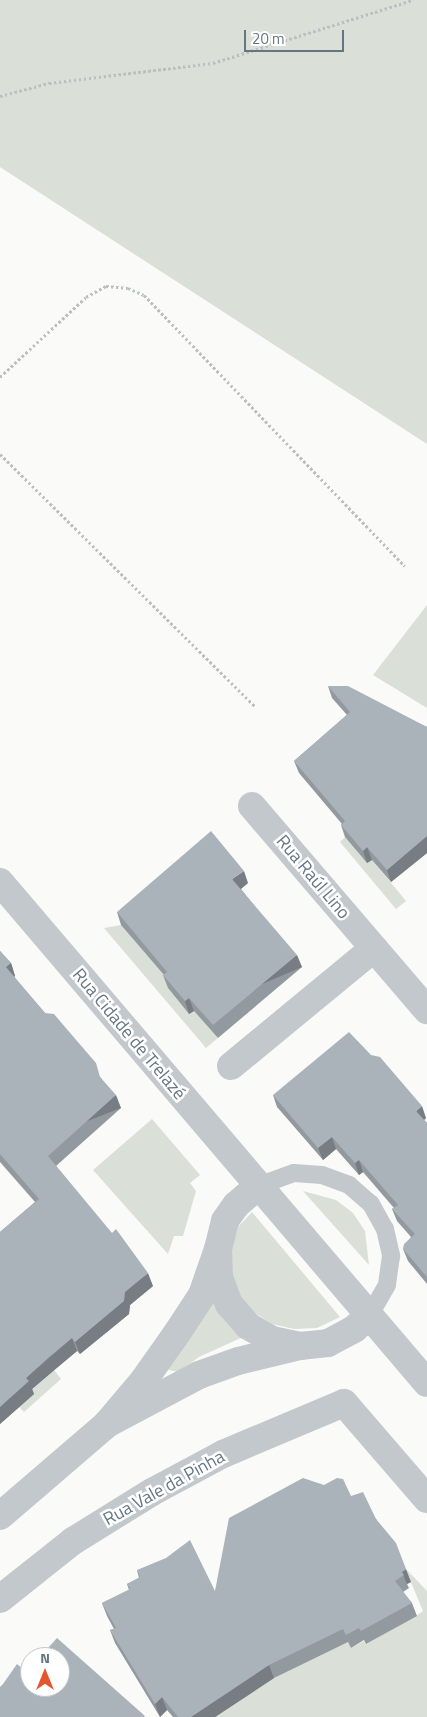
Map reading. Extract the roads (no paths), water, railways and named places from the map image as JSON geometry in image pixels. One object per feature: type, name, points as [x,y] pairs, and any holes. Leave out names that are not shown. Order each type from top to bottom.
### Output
[{"type":"street","name":"Rua Raúl Lino","points":[[252,806],[427,1010]]},
{"type":"street","name":"Rua Cidade de Trelazé","points":[[0,882],[427,1383]]},
{"type":"street","points":[[231,1066],[374,948]]},
{"type":"street","points":[[0,1516],[107,1424],[144,1380],[202,1294],[226,1221],[236,1205],[258,1186]]},
{"type":"street","points":[[218,1248],[219,1277],[229,1304],[248,1326],[264,1335],[300,1346]]},
{"type":"street","points":[[107,1424],[199,1375],[238,1360],[300,1346],[328,1343],[354,1330],[369,1316]]},
{"type":"street","name":"Rua Vale da Pinha","points":[[0,1599],[73,1541],[152,1492],[222,1454],[344,1403],[427,1499]]},
{"type":"lane","points":[[258,1186],[294,1173],[322,1175],[349,1185],[371,1204],[385,1229],[391,1256],[387,1285],[369,1316]]}]
